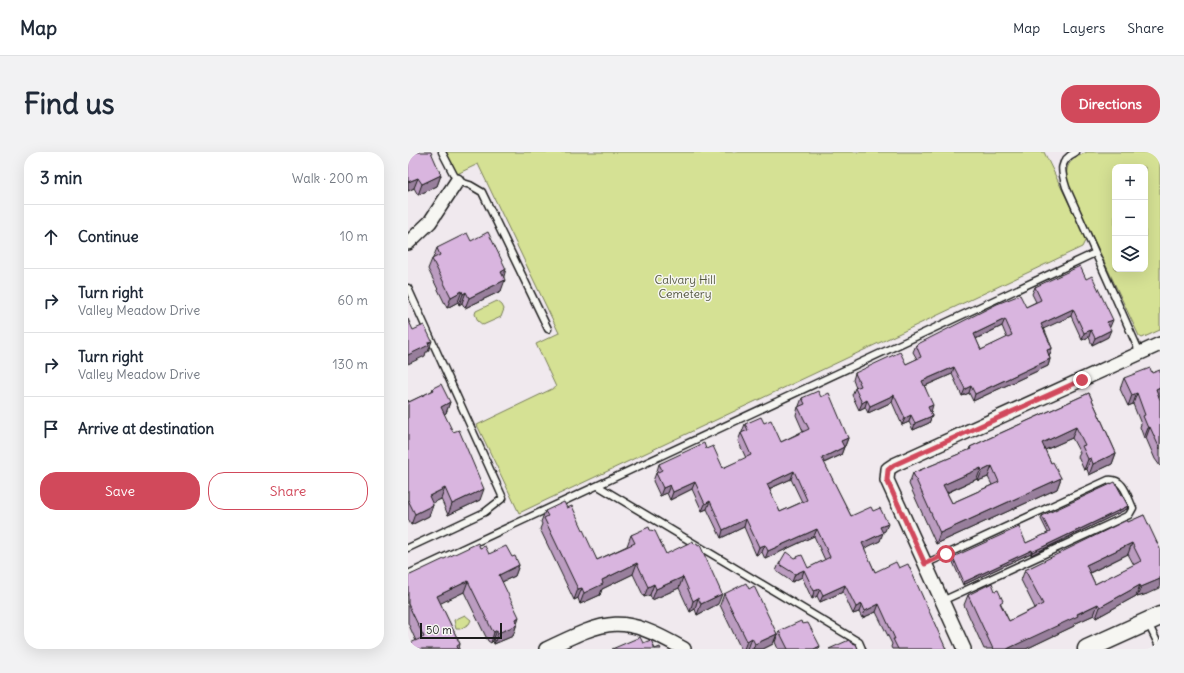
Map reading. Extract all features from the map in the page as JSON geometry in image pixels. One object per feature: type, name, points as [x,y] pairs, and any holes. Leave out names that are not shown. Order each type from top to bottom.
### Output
[{"type":"street","points":[[408,243],[430,222],[457,181]]},
{"type":"street","points":[[964,649],[887,480],[887,473],[891,467],[1160,344]]},
{"type":"street","points":[[1087,649],[1154,619]]},
{"type":"street","points":[[546,649],[591,628],[622,624],[645,628],[684,649]]},
{"type":"lane","points":[[442,152],[457,181],[470,184],[482,192],[548,329]]},
{"type":"lane","points":[[1076,152],[1063,163],[1061,171],[1066,187],[1140,353]]},
{"type":"lane","points":[[408,574],[598,486],[831,375],[1095,253]]},
{"type":"lane","points":[[408,288],[503,498],[484,512],[408,548]]},
{"type":"lane","points":[[925,564],[1108,480],[1114,479],[1121,482],[1133,508],[1129,515],[942,601]]},
{"type":"lane","points":[[598,486],[859,642],[862,649]]},
{"type":"lane","points":[[1154,619],[1160,648]]},
{"type":"green space","name":"Calvary Hill Cemetery","points":[[445,152],[1044,152],[1086,239],[1082,247],[519,513],[477,425],[556,387],[536,344],[559,333],[478,164],[455,175]]},
{"type":"green space","points":[[1087,152],[1160,152],[1160,330],[1142,338],[1139,336],[1067,182],[1068,166],[1073,160]]},
{"type":"green space","points":[[497,301],[504,309],[501,317],[483,325],[478,321],[475,314],[476,311]]},
{"type":"green space","points":[[465,615],[471,620],[469,624],[460,629],[456,629],[454,620]]},
{"type":"building","points":[[408,152],[431,152],[441,175],[422,184],[418,178],[408,182]]},
{"type":"building","points":[[488,232],[506,269],[501,272],[505,280],[469,298],[466,292],[463,294],[462,291],[451,297],[432,259],[440,255],[437,248],[467,233],[471,241]]},
{"type":"building","points":[[1080,266],[1086,279],[1092,276],[1113,320],[1107,322],[1111,330],[1095,338],[1091,330],[1084,333],[1073,309],[1041,324],[1052,348],[1047,350],[1050,359],[975,394],[971,386],[965,389],[954,367],[922,381],[933,405],[928,407],[932,416],[915,423],[911,415],[905,418],[894,395],[870,406],[867,400],[862,403],[855,388],[861,386],[855,373],[900,352],[906,364],[921,357],[916,345],[997,304],[1020,295],[1026,307],[1041,300],[1035,287]],"holes":[[[1005,319],[1012,335],[981,350],[974,334]]]},
{"type":"building","points":[[408,319],[413,330],[424,325],[432,341],[428,342],[429,345],[408,355]]},
{"type":"building","points":[[1150,368],[1152,373],[1160,370],[1160,387],[1156,389],[1160,400],[1160,449],[1143,416],[1145,415],[1137,393],[1132,395],[1124,378]]},
{"type":"building","points":[[441,384],[450,402],[441,407],[453,432],[459,430],[484,489],[452,504],[445,488],[429,496],[433,505],[415,514],[408,500],[408,400],[409,402],[434,390],[433,388]]},
{"type":"building","points":[[818,391],[821,397],[829,393],[848,438],[841,441],[844,447],[822,458],[851,516],[871,507],[873,511],[880,508],[888,524],[880,527],[883,533],[862,543],[875,572],[896,562],[899,568],[908,564],[946,649],[898,649],[879,604],[865,611],[862,604],[856,607],[845,585],[823,595],[820,589],[814,591],[804,570],[795,574],[779,564],[786,552],[794,558],[802,555],[808,568],[830,557],[817,529],[768,551],[765,545],[759,547],[746,519],[723,530],[710,501],[705,504],[695,482],[673,492],[670,485],[663,488],[656,473],[662,470],[659,464],[704,443],[706,449],[713,446],[723,468],[751,455],[741,433],[748,430],[745,424],[761,417],[764,423],[771,420],[781,442],[809,429],[798,407],[805,404],[802,398]],"holes":[[[794,471],[807,500],[780,512],[767,484]]]},
{"type":"building","points":[[1089,393],[1116,453],[1093,464],[1091,458],[1088,459],[1082,446],[1085,445],[1076,427],[1042,443],[1051,463],[1053,462],[1061,478],[940,533],[913,473],[971,449],[970,447]],"holes":[[[992,466],[999,482],[952,503],[943,485],[981,468],[982,471]]]},
{"type":"building","points":[[1115,482],[1128,506],[1032,552],[1032,550],[964,582],[953,557],[1019,527],[1026,543],[1050,532],[1042,516]]},
{"type":"building","points":[[564,502],[567,508],[572,506],[597,560],[635,543],[631,535],[649,527],[650,530],[655,531],[666,554],[693,541],[694,544],[697,543],[698,546],[700,545],[722,594],[701,604],[698,598],[693,601],[683,577],[656,589],[654,584],[648,587],[637,563],[602,580],[603,584],[584,593],[582,588],[578,589],[544,518],[548,516],[545,511]]},
{"type":"building","points":[[1144,515],[1160,549],[1160,579],[1141,587],[1140,585],[1100,607],[1098,604],[1077,614],[1078,616],[1007,649],[993,649],[968,595],[992,583],[995,591],[998,590],[1003,601],[1000,603],[1009,621],[1043,604],[1025,570],[1127,520],[1128,522]],"holes":[[[1132,543],[1141,561],[1095,584],[1086,565]]]},
{"type":"building","points":[[478,543],[480,548],[485,546],[489,554],[506,546],[512,557],[515,556],[519,565],[499,575],[519,617],[516,619],[517,625],[498,633],[497,630],[494,632],[468,581],[437,596],[460,644],[457,646],[458,649],[408,649],[408,644],[424,637],[408,604],[408,576]]},
{"type":"building","points":[[746,583],[749,589],[754,586],[777,634],[755,644],[752,638],[747,641],[724,594]]},
{"type":"building","points":[[801,621],[802,624],[808,623],[820,646],[814,649],[788,649],[779,631]]},
{"type":"building","points":[[640,637],[643,643],[651,640],[655,649],[612,649]]},
{"type":"building","points":[[849,640],[851,643],[856,644],[858,649],[829,649]]},
{"type":"route","points":[[946,554],[925,564],[887,480],[886,477],[888,470],[894,465],[1082,380]]}]
